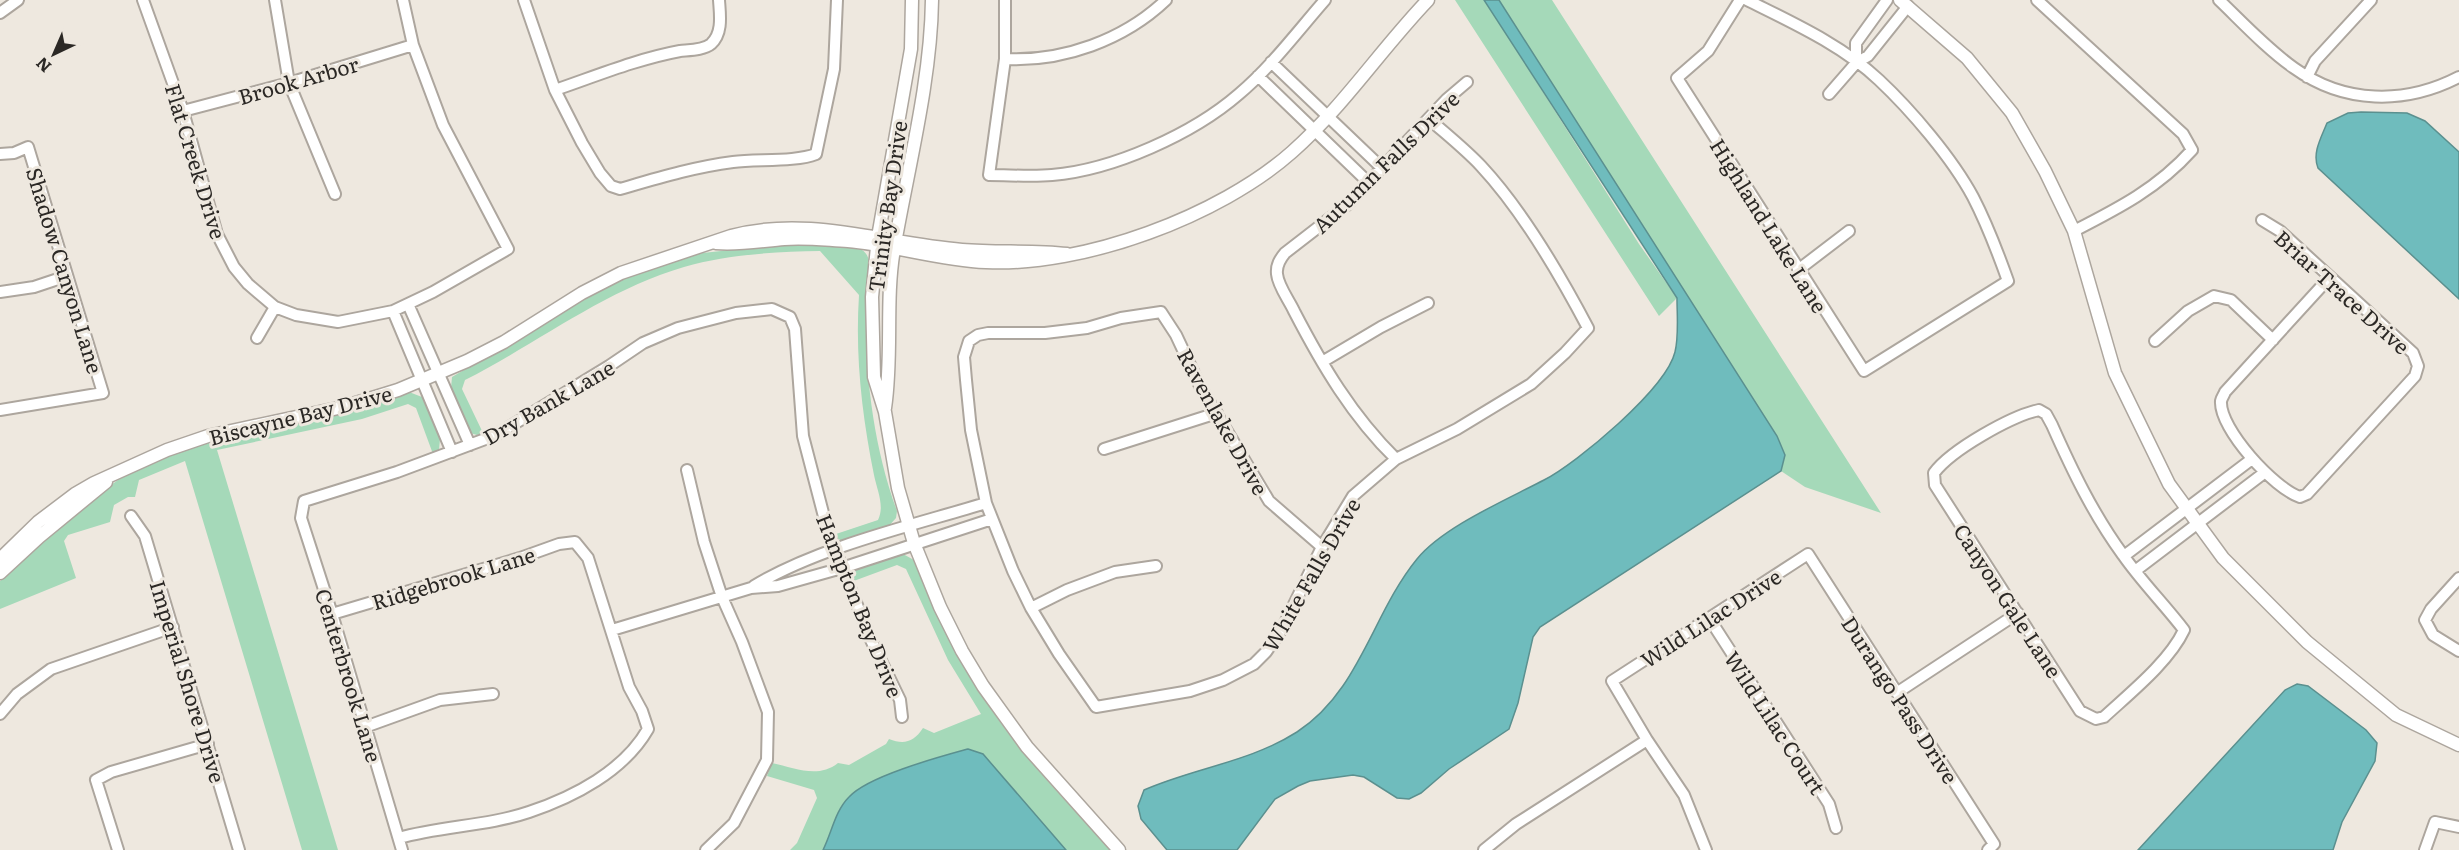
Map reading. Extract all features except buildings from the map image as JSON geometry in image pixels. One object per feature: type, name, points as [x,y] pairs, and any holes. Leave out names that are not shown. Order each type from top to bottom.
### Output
[{"type":"street","points":[[0,13],[18,0]]},
{"type":"street","name":"Flat Creek Drive","points":[[143,0],[183,111],[217,234],[234,267],[248,284],[275,307]]},
{"type":"street","points":[[275,0],[289,83],[336,194]]},
{"type":"street","points":[[257,338],[275,307],[296,315],[338,322],[393,311],[478,268],[508,249],[443,125],[413,45],[403,0]]},
{"type":"street","points":[[524,0],[555,90],[600,173],[611,186],[620,189],[687,169],[764,159],[808,157],[816,154],[834,69],[837,0]]},
{"type":"street","points":[[555,90],[664,54],[708,46],[716,39],[720,25],[719,0]]},
{"type":"street","name":"Trinity Bay Drive","points":[[912,0],[911,49],[877,241],[872,297],[874,377],[885,412],[890,448],[914,543],[940,607],[962,651],[983,686],[1027,747],[1119,850]]},
{"type":"street","name":"Trinity Bay Drive","points":[[885,412],[890,379],[890,299],[895,244],[930,50],[932,0]]},
{"type":"street","points":[[1005,0],[1005,59],[988,175],[1053,176],[1136,154],[1166,141],[1215,112],[1258,76],[1325,0]]},
{"type":"street","points":[[1005,59],[1040,59],[1098,43],[1128,29],[1166,0]]},
{"type":"street","name":"Biscayne Bay Drive","points":[[2,565],[38,522],[75,494],[94,483],[167,450],[208,436],[343,406],[422,381],[504,342],[582,293],[621,273],[712,243],[731,244],[786,238],[877,241],[895,244],[941,259],[1015,262],[1067,254],[1135,238],[1200,211],[1267,173],[1314,130],[1428,0]]},
{"type":"street","name":"Highland Lake Lane","points":[[1740,0],[1708,51],[1677,78],[1864,371],[2008,281],[1996,248],[1972,196],[1934,140],[1878,79],[1856,63]]},
{"type":"street","points":[[1747,0],[1808,30],[1856,63]]},
{"type":"street","points":[[1856,63],[1856,43],[1887,0]]},
{"type":"street","points":[[2037,0],[2183,134],[2193,150],[2175,170],[2137,198],[2074,231]]},
{"type":"street","points":[[2219,0],[2283,60],[2307,77],[2340,91],[2362,96],[2384,97],[2429,90],[2459,77]]},
{"type":"street","points":[[2307,77],[2315,60],[2371,0]]},
{"type":"street","points":[[1829,94],[1856,63],[1868,56],[1904,3],[1967,58],[2012,113],[2045,171],[2074,231],[2115,373],[2169,484],[2223,558],[2307,642],[2396,715],[2459,745]]},
{"type":"street","name":"Brook Arbor","points":[[183,111],[289,83],[413,45]]},
{"type":"street","points":[[1271,62],[1383,169]]},
{"type":"street","points":[[1258,76],[1369,183]]},
{"type":"street","name":"Autumn Falls Drive","points":[[1322,362],[1278,280],[1278,264],[1285,253],[1327,223],[1369,183],[1467,82]]},
{"type":"street","name":"White Falls Drive","points":[[1031,608],[1059,654],[1096,707],[1190,691],[1224,680],[1254,664],[1266,652],[1282,629],[1322,547],[1353,496],[1396,459],[1457,429],[1531,384],[1588,328],[1545,254],[1494,182],[1466,151],[1429,119]]},
{"type":"street","name":"Shadow Canyon Lane","points":[[0,154],[14,153],[28,147],[103,393],[0,410]]},
{"type":"street","name":"Briar Trace Drive","points":[[2262,220],[2280,231],[2413,353],[2418,366],[2415,376],[2307,494],[2300,497],[2289,493],[2264,473]]},
{"type":"street","points":[[1798,270],[1849,231]]},
{"type":"street","points":[[0,292],[34,287],[68,276]]},
{"type":"street","points":[[2253,459],[2124,556],[2135,571],[2264,473],[2225,415],[2221,401],[2225,392],[2330,277]]},
{"type":"street","points":[[2155,341],[2188,311],[2214,296],[2231,300],[2273,340]]},
{"type":"street","points":[[1396,459],[1353,410],[1322,362],[1428,303]]},
{"type":"street","points":[[408,304],[470,446]]},
{"type":"street","name":"Dry Bank Lane","points":[[304,501],[397,472],[496,435],[643,343],[678,328],[736,313],[772,309],[790,317]]},
{"type":"street","points":[[393,311],[452,452]]},
{"type":"street","name":"Ravenlake Drive","points":[[986,502],[971,430],[964,357],[969,341],[978,334],[1046,333],[1087,328],[1121,318],[1161,312],[1176,335],[1200,386],[1269,501],[1322,547]]},
{"type":"street","name":"Hampton Bay Drive","points":[[790,317],[795,329],[803,436],[828,532],[871,640],[900,700],[902,717]]},
{"type":"street","name":"Canyon Gale Lane","points":[[2124,556],[2086,498],[2046,414],[2039,410],[2005,424],[1976,440],[1943,461],[1934,473],[1935,485],[2080,711],[2096,719],[2104,717],[2143,680],[2178,641],[2184,630],[2135,571]]},
{"type":"street","points":[[1104,449],[1217,413]]},
{"type":"street","points":[[687,470],[704,542],[722,597],[742,642],[768,712],[767,760],[734,823],[706,850]]},
{"type":"street","name":"Centerbrook Lane","points":[[304,501],[301,518],[402,850]]},
{"type":"street","points":[[751,588],[771,576],[836,550],[986,502],[1031,608],[1067,590],[1115,572],[1156,566]]},
{"type":"street","name":"Imperial Shore Drive","points":[[131,516],[146,536],[239,850]]},
{"type":"street","points":[[399,838],[422,831],[488,822],[529,812],[568,795],[613,770],[637,748],[648,729],[642,711],[629,687],[612,630],[751,588],[778,586],[842,568],[992,519]]},
{"type":"street","name":"Ridgebrook Lane","points":[[332,614],[559,544],[575,542],[588,558],[612,630]]},
{"type":"street","name":"Wild Lilac Drive","points":[[1647,740],[1612,681],[1808,554]]},
{"type":"street","name":"Durango Pass Drive","points":[[1808,554],[1898,693],[1991,847]]},
{"type":"street","points":[[2459,578],[2431,609],[2425,620],[2433,635],[2459,651]]},
{"type":"street","points":[[1898,693],[2018,613]]},
{"type":"street","name":"Wild Lilac Court","points":[[1709,618],[1829,804],[1836,828]]},
{"type":"street","points":[[0,714],[17,694],[51,669],[173,627]]},
{"type":"street","points":[[365,727],[440,700],[493,694]]},
{"type":"street","points":[[1484,850],[1516,824],[1647,740],[1684,795],[1705,850]]},
{"type":"street","points":[[118,850],[96,780],[111,772],[208,744]]},
{"type":"street","points":[[2425,850],[2436,822],[2459,827]]},
{"type":"green space","points":[[1455,0],[1484,0],[1639,244],[1677,298],[1659,316]]},
{"type":"green space","points":[[1499,0],[1552,0],[1881,513],[1805,487],[1781,471],[1785,455],[1777,436]]},
{"type":"green space","points":[[795,243],[853,247],[867,254],[869,260],[866,336],[869,387],[882,462],[897,511],[896,518],[887,528],[843,542],[833,535],[878,520],[881,504],[870,453],[860,385],[859,295],[820,251],[718,259],[684,267],[655,277],[599,303],[465,380],[462,389],[483,433],[477,435],[470,433],[451,388],[452,377],[596,292],[666,262],[703,253]]},
{"type":"green space","points":[[409,392],[422,397],[440,439],[439,450],[433,454],[416,408],[408,404],[362,419],[217,450],[338,850],[302,850],[185,461],[139,480],[135,497],[128,497],[114,505],[110,522],[68,535],[64,541],[76,578],[0,609],[0,581],[82,506],[118,480],[150,463],[214,440],[350,411]]},
{"type":"green space","points":[[903,554],[914,560],[958,656],[1005,729],[1049,782],[1111,850],[790,850],[797,843],[817,798],[814,790],[767,776],[772,763],[806,771],[830,768],[838,763],[849,765],[886,744],[889,739],[899,742],[908,741],[923,728],[934,733],[981,714],[948,660],[906,569],[897,565],[851,582],[852,571],[857,568]]},
{"type":"water","points":[[1484,0],[1499,0],[1777,436],[1785,455],[1781,471],[1540,627],[1533,637],[1518,703],[1509,729],[1449,769],[1421,793],[1409,799],[1397,798],[1364,777],[1353,775],[1310,781],[1275,799],[1237,850],[1167,850],[1141,819],[1138,806],[1144,790],[1260,751],[1297,732],[1318,715],[1351,674],[1388,603],[1417,559],[1428,547],[1459,525],[1559,471],[1598,442],[1655,385],[1675,352],[1677,298]]},
{"type":"water","points":[[2348,113],[2407,113],[2425,121],[2459,152],[2459,299],[2318,168],[2317,151],[2327,123]]},
{"type":"water","points":[[2297,684],[2308,686],[2366,730],[2377,743],[2375,761],[2342,822],[2333,850],[2138,850],[2285,690]]},
{"type":"water","points":[[968,749],[983,754],[1066,850],[823,850],[840,809],[858,789],[905,768]]}]
